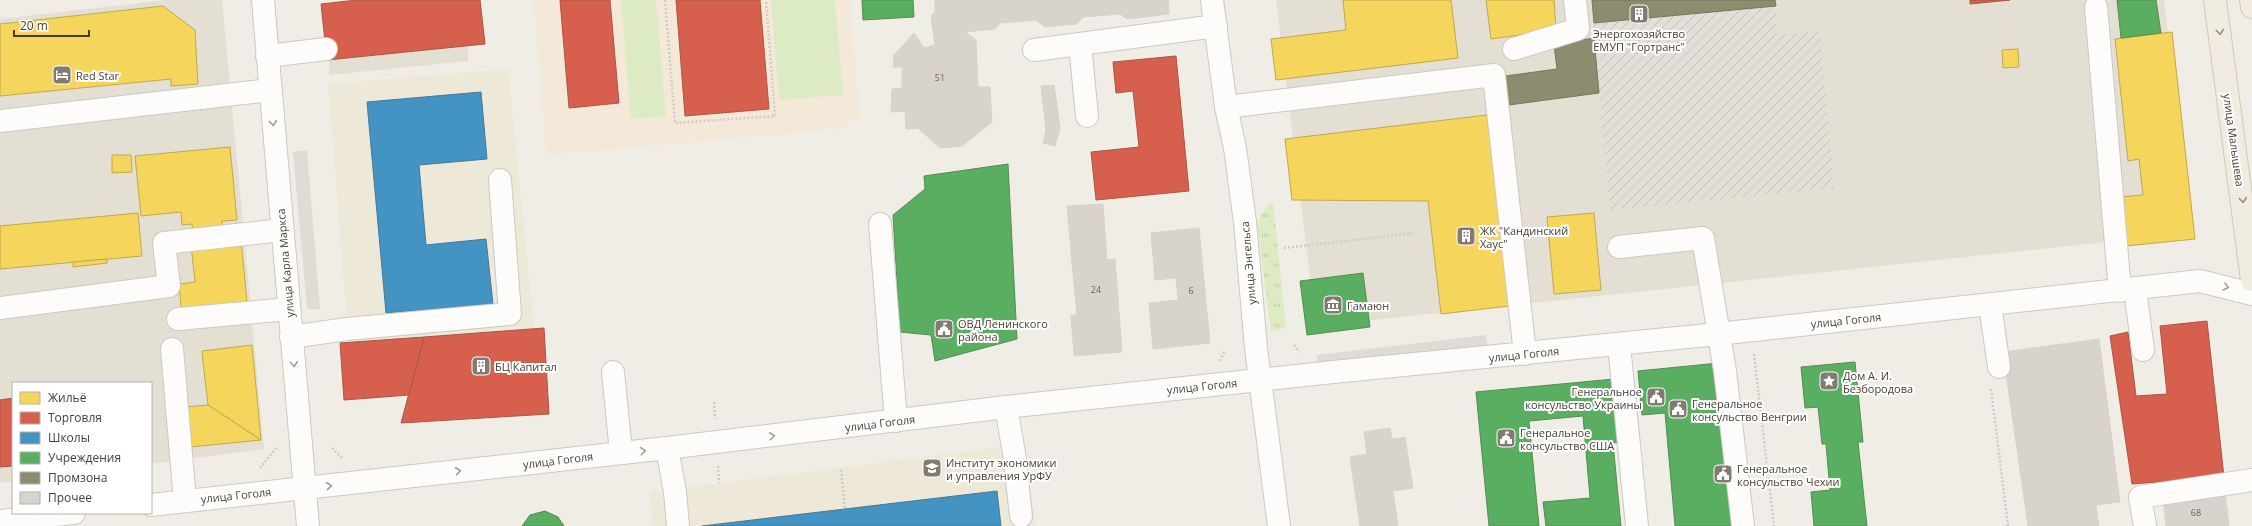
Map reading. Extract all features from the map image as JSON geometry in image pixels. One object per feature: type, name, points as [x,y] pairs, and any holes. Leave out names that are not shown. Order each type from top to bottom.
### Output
[{"type":"main road","name":"улица Малышева","points":[[2215,0],[2252,280]]},
{"type":"main road","points":[[2251,0],[2252,7]]},
{"type":"street","name":"улица Карла Маркса","points":[[263,0],[308,526]]},
{"type":"street","name":"улица Энгельса","points":[[1212,0],[1226,107],[1235,148],[1243,208],[1260,380],[1279,526]]},
{"type":"street","points":[[1514,49],[1578,29],[1575,0]]},
{"type":"street","points":[[2096,7],[2127,290],[2143,350]]},
{"type":"street","points":[[1034,50],[1216,26]]},
{"type":"street","points":[[1080,44],[1087,116]]},
{"type":"street","points":[[267,56],[326,49]]},
{"type":"street","points":[[1226,107],[1494,75],[1525,354]]},
{"type":"street","points":[[0,121],[270,90]]},
{"type":"street","points":[[291,337],[347,329],[510,314],[500,180]]},
{"type":"street","points":[[880,224],[896,421]]},
{"type":"street","points":[[0,308],[169,286],[164,243],[282,230]]},
{"type":"street","points":[[1619,247],[1703,238],[1725,371],[1743,526]]},
{"type":"street","name":"улица Гоголя","points":[[152,505],[667,448],[1006,407],[1718,334],[2200,281],[2252,294]]},
{"type":"street","points":[[1990,305],[1994,376]]},
{"type":"street","points":[[178,319],[289,309]]},
{"type":"street","points":[[1619,344],[1637,526]]},
{"type":"street","points":[[172,349],[186,501]]},
{"type":"street","points":[[613,372],[621,452]]},
{"type":"street","points":[[1006,407],[1014,453],[1021,516]]},
{"type":"street","points":[[667,448],[675,492],[678,526]]},
{"type":"street","points":[[2145,526],[2140,497],[2252,480]]},
{"type":"street","points":[[0,521],[65,514]]},
{"type":"path","points":[[665,0],[675,124],[775,116],[766,0]]},
{"type":"path","points":[[1284,248],[1415,233]]},
{"type":"path","points":[[1754,352],[1774,526]]},
{"type":"path","points":[[1994,376],[2008,526]]},
{"type":"path","points":[[841,470],[845,509]]},
{"type":"shaded area","points":[[167,0],[222,0],[264,449],[152,464],[152,382],[12,382],[12,481],[0,483],[0,19]]},
{"type":"shaded area","points":[[466,0],[468,61],[329,75],[329,14]]},
{"type":"shaded area","points":[[534,0],[849,0],[859,119],[848,120],[849,128],[547,155]]},
{"type":"shaded area","points":[[1276,0],[2164,0],[2191,233],[1316,326]]},
{"type":"shaded area","points":[[1776,6],[1777,35],[1820,31],[1834,188],[1610,210],[1594,38],[1594,23]]},
{"type":"shaded area","points":[[508,69],[534,329],[349,343],[328,84]]},
{"type":"shaded area","points":[[307,150],[320,309],[307,309],[293,152]]},
{"type":"shaded area","points":[[1486,335],[1488,348],[1318,367],[1317,355]]},
{"type":"shaded area","name":"Институт экономики и управления УрФУ","points":[[1024,444],[1036,526],[653,526],[650,492]]},
{"type":"green space","points":[[621,0],[656,0],[666,116],[631,119]]},
{"type":"green space","points":[[771,0],[835,0],[843,95],[779,100]]},
{"type":"green space","points":[[1273,202],[1286,328],[1271,331],[1257,223],[1267,205]]},
{"type":"building: Жильё","points":[[1343,0],[1451,0],[1458,58],[1276,80],[1271,39],[1346,30]]},
{"type":"building: Жильё","points":[[1486,0],[1554,0],[1556,30],[1491,39]]},
{"type":"building: Жильё","points":[[163,6],[195,30],[198,84],[171,86],[171,79],[0,96],[0,24]]},
{"type":"building: Жильё","points":[[2172,32],[2195,239],[2126,246],[2120,197],[2143,195],[2139,159],[2128,161],[2115,39]]},
{"type":"building: Жильё","points":[[2018,49],[2019,67],[2003,68],[2002,50]]},
{"type":"building: Жильё","name":"ЖК \"Кандинский Хаус\"","points":[[1487,115],[1509,306],[1441,314],[1428,201],[1292,200],[1285,139]]},
{"type":"building: Жильё","points":[[230,147],[237,220],[222,221],[223,230],[193,233],[192,224],[182,225],[181,212],[141,216],[135,156]]},
{"type":"building: Жильё","points":[[112,155],[131,155],[132,172],[112,173]]},
{"type":"building: Жильё","points":[[138,213],[142,256],[0,269],[0,226]]},
{"type":"building: Жильё","points":[[1594,213],[1601,290],[1554,294],[1547,217]]},
{"type":"building: Жильё","points":[[241,240],[247,302],[181,308],[179,284],[195,282],[191,245]]},
{"type":"building: Жильё","points":[[107,259],[107,263],[73,267],[73,262]]},
{"type":"building: Жильё","points":[[252,345],[261,440],[208,405],[203,362],[202,351]]},
{"type":"building: Жильё","points":[[208,405],[261,440],[191,447],[186,407]]},
{"type":"building: Торговля","points":[[357,0],[480,0],[485,44],[327,60],[321,4]]},
{"type":"building: Торговля","points":[[560,0],[610,0],[619,103],[569,108]]},
{"type":"building: Торговля","points":[[676,0],[760,0],[769,109],[685,116]]},
{"type":"building: Торговля","points":[[1970,0],[2010,0],[1970,4]]},
{"type":"building: Торговля","points":[[1176,56],[1189,191],[1096,200],[1091,152],[1139,147],[1133,91],[1116,93],[1113,62]]},
{"type":"building: Торговля","points":[[2207,321],[2224,477],[2132,484],[2110,336],[2128,332],[2136,396],[2167,394],[2160,326]]},
{"type":"building: Торговля","name":"БЦ Капитал","points":[[544,328],[549,414],[401,423],[424,337]]},
{"type":"building: Торговля","points":[[424,337],[409,395],[344,400],[340,343]]},
{"type":"building: Торговля","points":[[12,398],[12,466],[0,467],[0,400]]},
{"type":"building: Школы","points":[[481,92],[487,159],[419,165],[426,245],[486,239],[493,304],[386,313],[367,102]]},
{"type":"building: Школы","points":[[997,491],[1001,526],[702,526],[845,509]]},
{"type":"building: Учреждения","points":[[862,0],[913,0],[914,17],[863,20]]},
{"type":"building: Учреждения","points":[[2117,0],[2156,0],[2161,33],[2121,38]]},
{"type":"building: Учреждения","points":[[1008,164],[1017,339],[935,361],[931,335],[900,332],[893,215],[925,189],[924,176]]},
{"type":"building: Учреждения","points":[[1363,273],[1370,327],[1307,335],[1300,281]]},
{"type":"building: Учреждения","points":[[1855,362],[1863,442],[1858,442],[1867,526],[1814,526],[1811,492],[1830,490],[1826,444],[1822,444],[1818,407],[1805,408],[1801,367]]},
{"type":"building: Учреждения","points":[[1719,363],[1734,526],[1675,526],[1665,413],[1642,415],[1638,371]]},
{"type":"building: Учреждения","points":[[1614,379],[1620,442],[1613,443],[1621,526],[1546,526],[1543,502],[1590,498],[1583,416],[1529,421],[1539,526],[1489,526],[1476,392]]},
{"type":"building: Учреждения","points":[[545,511],[558,517],[564,526],[522,526],[530,515]]},
{"type":"building: Промзона","name":"Энергохозяйство ЕМУП \"Гортранс\"","points":[[1592,0],[1775,0],[1776,6],[1594,23]]},
{"type":"building: Промзона","points":[[1594,38],[1599,93],[1501,106],[1498,77],[1557,69],[1554,44]]},
{"type":"building: Прочее","points":[[935,0],[1168,0],[1169,14],[1127,19],[1120,14],[1083,17],[1077,24],[1045,27],[1036,20],[1000,23],[995,29],[965,32],[976,40],[978,87],[990,87],[992,122],[962,146],[940,148],[918,128],[906,129],[905,111],[891,112],[892,89],[902,88],[902,67],[893,67],[894,55],[914,33],[924,48],[935,45],[931,16],[935,12]]},
{"type":"building: Прочее","points":[[1054,85],[1060,128],[1055,146],[1043,143],[1046,130],[1041,86]]},
{"type":"building: Прочее","points":[[1103,204],[1107,260],[1072,263],[1067,206]]},
{"type":"building: Прочее","points":[[1199,228],[1210,343],[1153,349],[1149,303],[1178,300],[1176,278],[1155,280],[1151,233]]},
{"type":"building: Прочее","points":[[1115,259],[1122,352],[1074,356],[1071,315],[1077,315],[1072,263]]},
{"type":"building: Прочее","points":[[2099,339],[2120,502],[2096,505],[2099,526],[2028,526],[2003,352]]},
{"type":"building: Прочее","points":[[1390,428],[1392,439],[1405,437],[1413,488],[1393,491],[1398,526],[1360,526],[1350,457],[1367,454],[1364,432]]},
{"type":"building: Прочее","points":[[2225,491],[2229,526],[2166,526],[2163,498]]},
{"type":"place","name":"Энергохозяйство ЕМУП \"Гортранс\"","points":[[1639,14]]},
{"type":"place","name":"Red Star","points":[[62,75]]},
{"type":"place","name":"ЖК \"Кандинский Хаус\"","points":[[1466,236]]},
{"type":"place","name":"Гамаюн","points":[[1333,305]]},
{"type":"place","name":"ОВД Ленинского района","points":[[944,329]]},
{"type":"place","name":"БЦ Капитал","points":[[481,366]]},
{"type":"place","name":"Дом А. И. Безбородова","points":[[1829,381]]},
{"type":"place","name":"Генеральное консульство Украины","points":[[1656,397]]},
{"type":"place","name":"Генеральное консульство Венгрии","points":[[1678,409]]},
{"type":"place","name":"Генеральное консульство США","points":[[1506,438]]},
{"type":"place","name":"Институт экономики и управления УрФУ","points":[[932,468]]},
{"type":"place","name":"Генеральное консульство Чехии","points":[[1723,474]]}]
